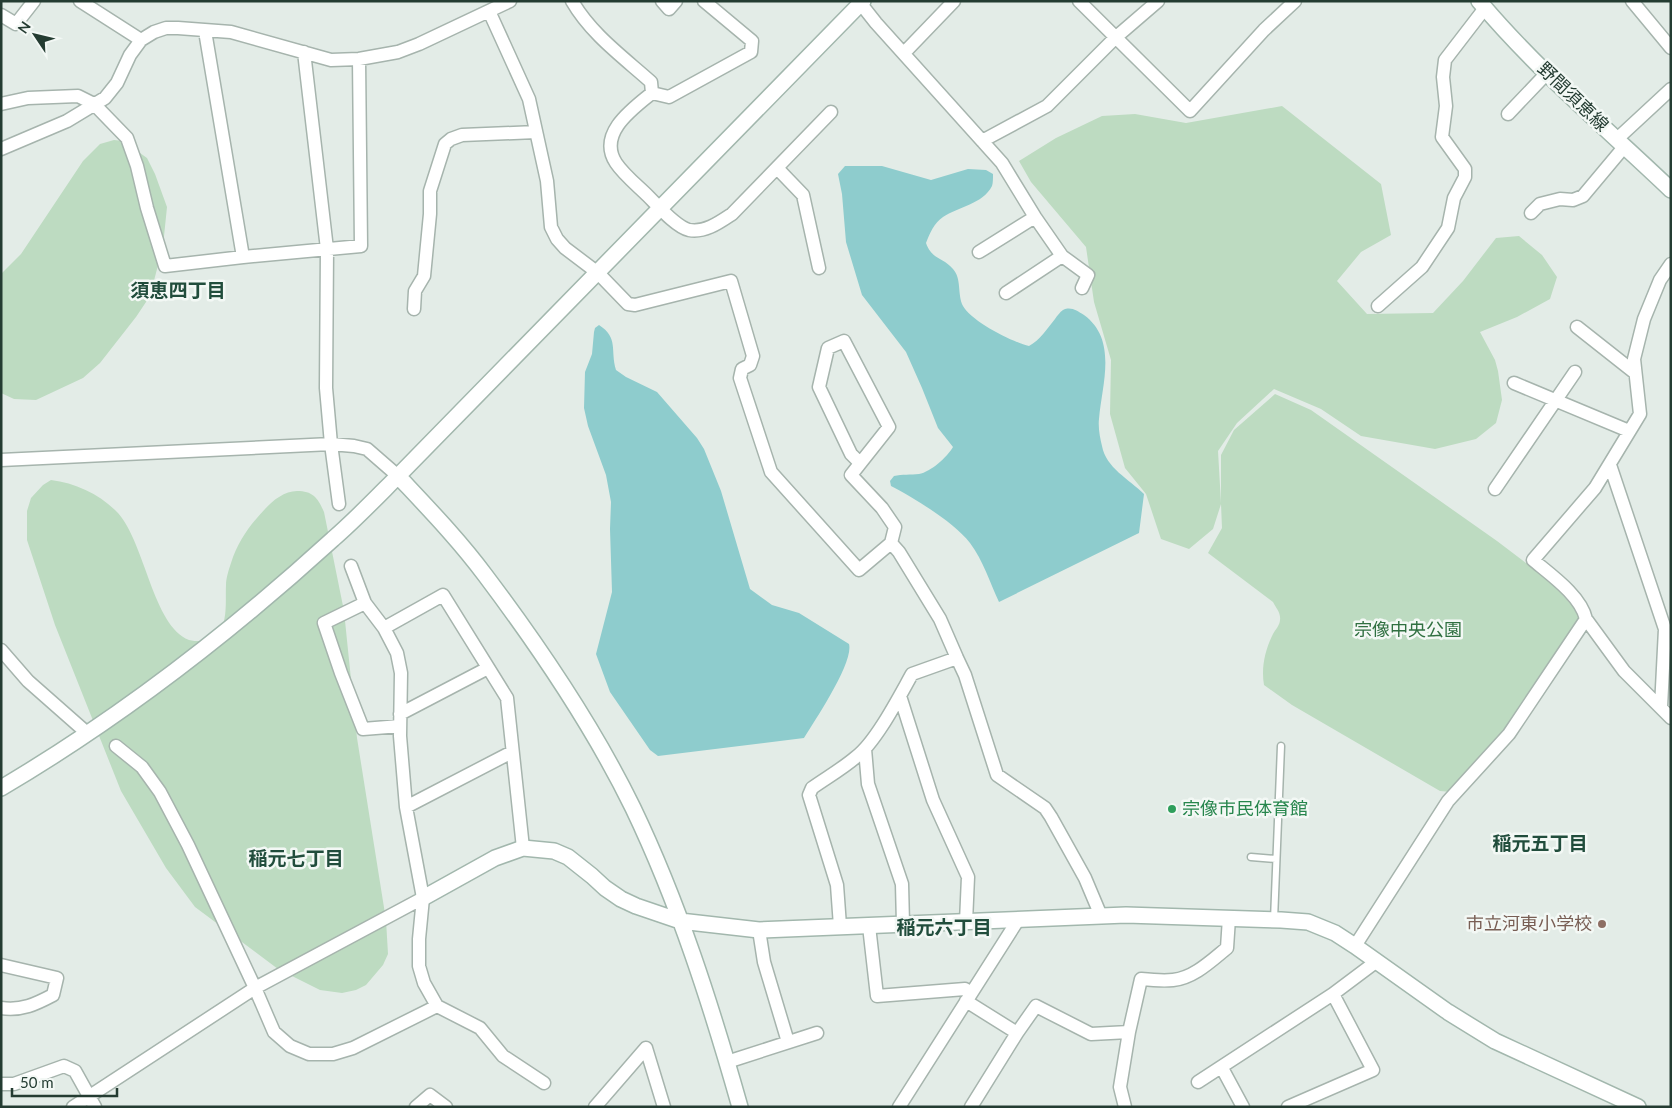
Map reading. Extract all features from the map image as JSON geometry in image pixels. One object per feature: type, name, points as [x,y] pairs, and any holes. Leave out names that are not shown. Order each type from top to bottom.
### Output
[{"type":"street","points":[[1,15],[16,24],[34,1]]},
{"type":"street","points":[[80,1],[141,40]]},
{"type":"street","points":[[1,149],[67,121],[105,98],[117,82],[130,55],[141,40],[154,32],[166,28],[230,32],[331,60],[359,59],[398,52],[419,44],[510,1]]},
{"type":"street","points":[[572,1],[579,14],[596,33],[651,82],[652,93]]},
{"type":"street","points":[[662,1],[668,9],[676,1]]},
{"type":"street","points":[[652,93],[669,97],[751,52],[752,41],[704,1]]},
{"type":"street","points":[[904,53],[954,1]]},
{"type":"street","points":[[1079,1],[1190,111],[1264,30],[1295,1]]},
{"type":"street","points":[[982,141],[1047,106],[1115,38],[1158,1]]},
{"type":"street","points":[[1632,1],[1671,48]]},
{"type":"street","points":[[1,788],[125,708],[205,648],[334,538],[398,476],[598,273],[861,2],[876,23],[1002,163],[1035,217],[1062,256],[1088,275],[1082,288]]},
{"type":"street","points":[[1378,306],[1422,266],[1448,228],[1454,198],[1465,177],[1465,169],[1442,137],[1446,106],[1443,77],[1445,60],[1482,5]]},
{"type":"street","name":"野間須恵線","points":[[1482,5],[1547,73],[1671,190]]},
{"type":"street","points":[[489,11],[529,99],[547,181],[551,227],[557,239],[565,248],[598,273],[628,304],[636,305],[731,281],[752,356],[750,365],[742,369],[740,378],[771,472],[859,570],[891,543],[895,527],[882,508],[851,475],[889,428],[844,341],[828,348],[819,387],[851,454],[860,463]]},
{"type":"street","points":[[205,31],[243,257]]},
{"type":"street","points":[[304,52],[327,250],[326,388],[339,504]]},
{"type":"street","points":[[1,104],[28,98],[78,96],[94,104],[127,138],[137,166],[147,208],[165,266],[361,246],[359,59]]},
{"type":"street","points":[[1508,114],[1547,73]]},
{"type":"street","points":[[1531,213],[1540,204],[1560,200],[1573,200],[1583,196],[1620,143],[1671,89]]},
{"type":"street","points":[[652,93],[615,128],[610,141],[611,154],[617,165],[660,208],[689,230],[702,230],[717,224],[732,214],[831,112]]},
{"type":"street","points":[[414,309],[415,291],[424,276],[430,214],[430,192],[445,144],[451,139],[462,136],[536,132]]},
{"type":"street","points":[[777,168],[803,195],[819,268]]},
{"type":"street","points":[[979,252],[1035,217]]},
{"type":"street","points":[[1006,293],[1062,256]]},
{"type":"street","points":[[1671,264],[1660,280],[1644,319],[1634,359],[1640,414],[1595,488],[1533,560],[1557,579],[1584,609],[1586,619],[1624,671],[1671,718]]},
{"type":"street","points":[[1577,326],[1634,372]]},
{"type":"street","points":[[1495,488],[1575,372]]},
{"type":"street","points":[[1514,383],[1629,431]]},
{"type":"street","points":[[1,460],[331,444],[367,449],[398,476],[434,514],[485,574],[574,704],[632,807],[655,858],[692,953],[728,1062],[740,1107]]},
{"type":"street","points":[[1610,465],[1665,629],[1661,707]]},
{"type":"street","points":[[891,543],[899,552],[940,619],[958,658],[998,776],[1044,808],[1051,817],[1085,878],[1101,916]]},
{"type":"street","points":[[351,566],[365,603],[384,628],[397,653],[401,673],[400,736],[406,807],[424,898],[419,939],[419,966],[424,983],[437,1006],[480,1028],[504,1056],[544,1083]]},
{"type":"street","points":[[384,628],[443,595],[507,698],[523,848]]},
{"type":"street","points":[[365,603],[324,623],[363,730],[400,720],[488,668]]},
{"type":"street","points":[[1356,946],[1448,801],[1509,734],[1586,619]]},
{"type":"street","points":[[1,650],[28,681],[87,733]]},
{"type":"street","points":[[840,926],[837,885],[809,795],[812,788],[857,757],[865,749],[900,696],[912,674],[958,658]]},
{"type":"street","points":[[900,696],[933,800],[968,877],[966,922]]},
{"type":"street","points":[[116,746],[142,767],[160,792],[188,845],[274,1032],[290,1046],[308,1054],[333,1054],[353,1048],[437,1006]]},
{"type":"street","points":[[865,749],[868,784],[902,884],[903,924]]},
{"type":"street","points":[[406,807],[512,752]]},
{"type":"street","points":[[74,1107],[92,1102],[255,988],[495,858],[523,848],[554,851],[568,857],[605,888],[636,906],[680,920],[759,930],[1126,915],[1308,922],[1335,933],[1356,946],[1448,1012],[1495,1041],[1638,1107]]},
{"type":"street","points":[[1125,1107],[1120,1087],[1129,1032],[1141,979],[1175,980],[1188,976],[1200,969],[1227,948],[1229,918]]},
{"type":"street","points":[[899,1107],[1018,920]]},
{"type":"street","points":[[869,926],[877,996],[965,989],[969,997],[1017,1033]]},
{"type":"street","points":[[759,930],[764,962],[788,1042]]},
{"type":"street","points":[[1198,1082],[1333,994],[1377,961]]},
{"type":"street","points":[[1,965],[57,978],[53,995],[34,1005],[10,1009],[1,1008]]},
{"type":"street","points":[[1288,1107],[1373,1070],[1333,994]]},
{"type":"street","points":[[971,1107],[1036,1006],[1091,1034],[1129,1032]]},
{"type":"street","points":[[728,1062],[817,1033]]},
{"type":"street","points":[[595,1107],[646,1048],[664,1107]]},
{"type":"street","points":[[1,1084],[14,1084],[64,1066],[75,1071],[92,1102]]},
{"type":"street","points":[[1222,1068],[1243,1107]]},
{"type":"street","points":[[416,1107],[430,1095],[446,1107]]},
{"type":"lane","points":[[1274,920],[1281,746]]},
{"type":"lane","points":[[1251,857],[1276,859]]},
{"type":"green space","name":"宗像中央公園","points":[[1282,106],[1381,184],[1391,235],[1361,252],[1337,281],[1367,314],[1433,313],[1463,281],[1496,238],[1519,236],[1542,255],[1557,277],[1550,299],[1517,317],[1480,332],[1495,360],[1502,400],[1496,423],[1476,439],[1435,449],[1361,436],[1321,409],[1274,389],[1237,423],[1218,451],[1221,503],[1221,455],[1234,430],[1275,394],[1311,410],[1497,541],[1550,581],[1578,612],[1579,619],[1505,731],[1451,792],[1440,791],[1292,705],[1264,685],[1264,659],[1270,640],[1279,624],[1280,615],[1273,602],[1208,553],[1222,528],[1221,504],[1213,529],[1189,549],[1161,539],[1146,494],[1125,468],[1110,414],[1111,360],[1094,302],[1086,247],[1031,182],[1019,161],[1056,138],[1102,116],[1135,114],[1186,123]]},
{"type":"green space","points":[[114,140],[123,141],[147,158],[167,207],[163,246],[150,296],[100,363],[83,378],[36,400],[14,399],[1,393],[1,274],[21,254],[83,161],[100,144]]},
{"type":"green space","points":[[51,480],[70,484],[88,491],[96,495],[118,513],[127,526],[158,602],[167,618],[177,632],[193,641],[207,641],[220,632],[226,609],[226,579],[234,555],[245,534],[265,509],[272,502],[293,491],[307,492],[320,503],[324,512],[344,611],[357,738],[386,920],[388,954],[383,965],[366,985],[356,990],[342,993],[320,990],[278,969],[195,907],[166,868],[121,791],[55,625],[27,540],[27,511],[31,498],[43,485]]},
{"type":"water","points":[[845,166],[882,166],[931,180],[968,169],[986,170],[993,174],[992,186],[983,197],[937,222],[926,243],[928,249],[949,265],[956,273],[961,301],[967,312],[1003,336],[1029,346],[1040,337],[1063,310],[1069,309],[1084,315],[1095,325],[1101,337],[1105,363],[1099,422],[1101,443],[1104,454],[1113,467],[1144,494],[1139,533],[999,602],[979,557],[963,535],[933,511],[891,486],[890,481],[894,476],[924,473],[943,459],[953,447],[938,428],[906,352],[862,295],[846,242],[842,194],[838,174]]},
{"type":"water","points":[[599,325],[612,340],[616,370],[657,392],[697,438],[704,449],[721,491],[750,589],[772,605],[799,613],[849,644],[846,664],[840,677],[804,738],[658,756],[650,750],[610,692],[596,654],[612,592],[611,502],[606,475],[588,426],[584,408],[585,372],[592,354],[595,328]]},
{"type":"place","name":"宗像市民体育館","points":[[1172,809]]},
{"type":"place","name":"市立河東小学校","points":[[1602,924]]},
{"type":"district","name":"須恵四丁目","points":[[178,290]]},
{"type":"district","name":"稲元五丁目","points":[[1540,843]]},
{"type":"district","name":"稲元七丁目","points":[[296,858]]},
{"type":"district","name":"稲元六丁目","points":[[944,927]]}]
